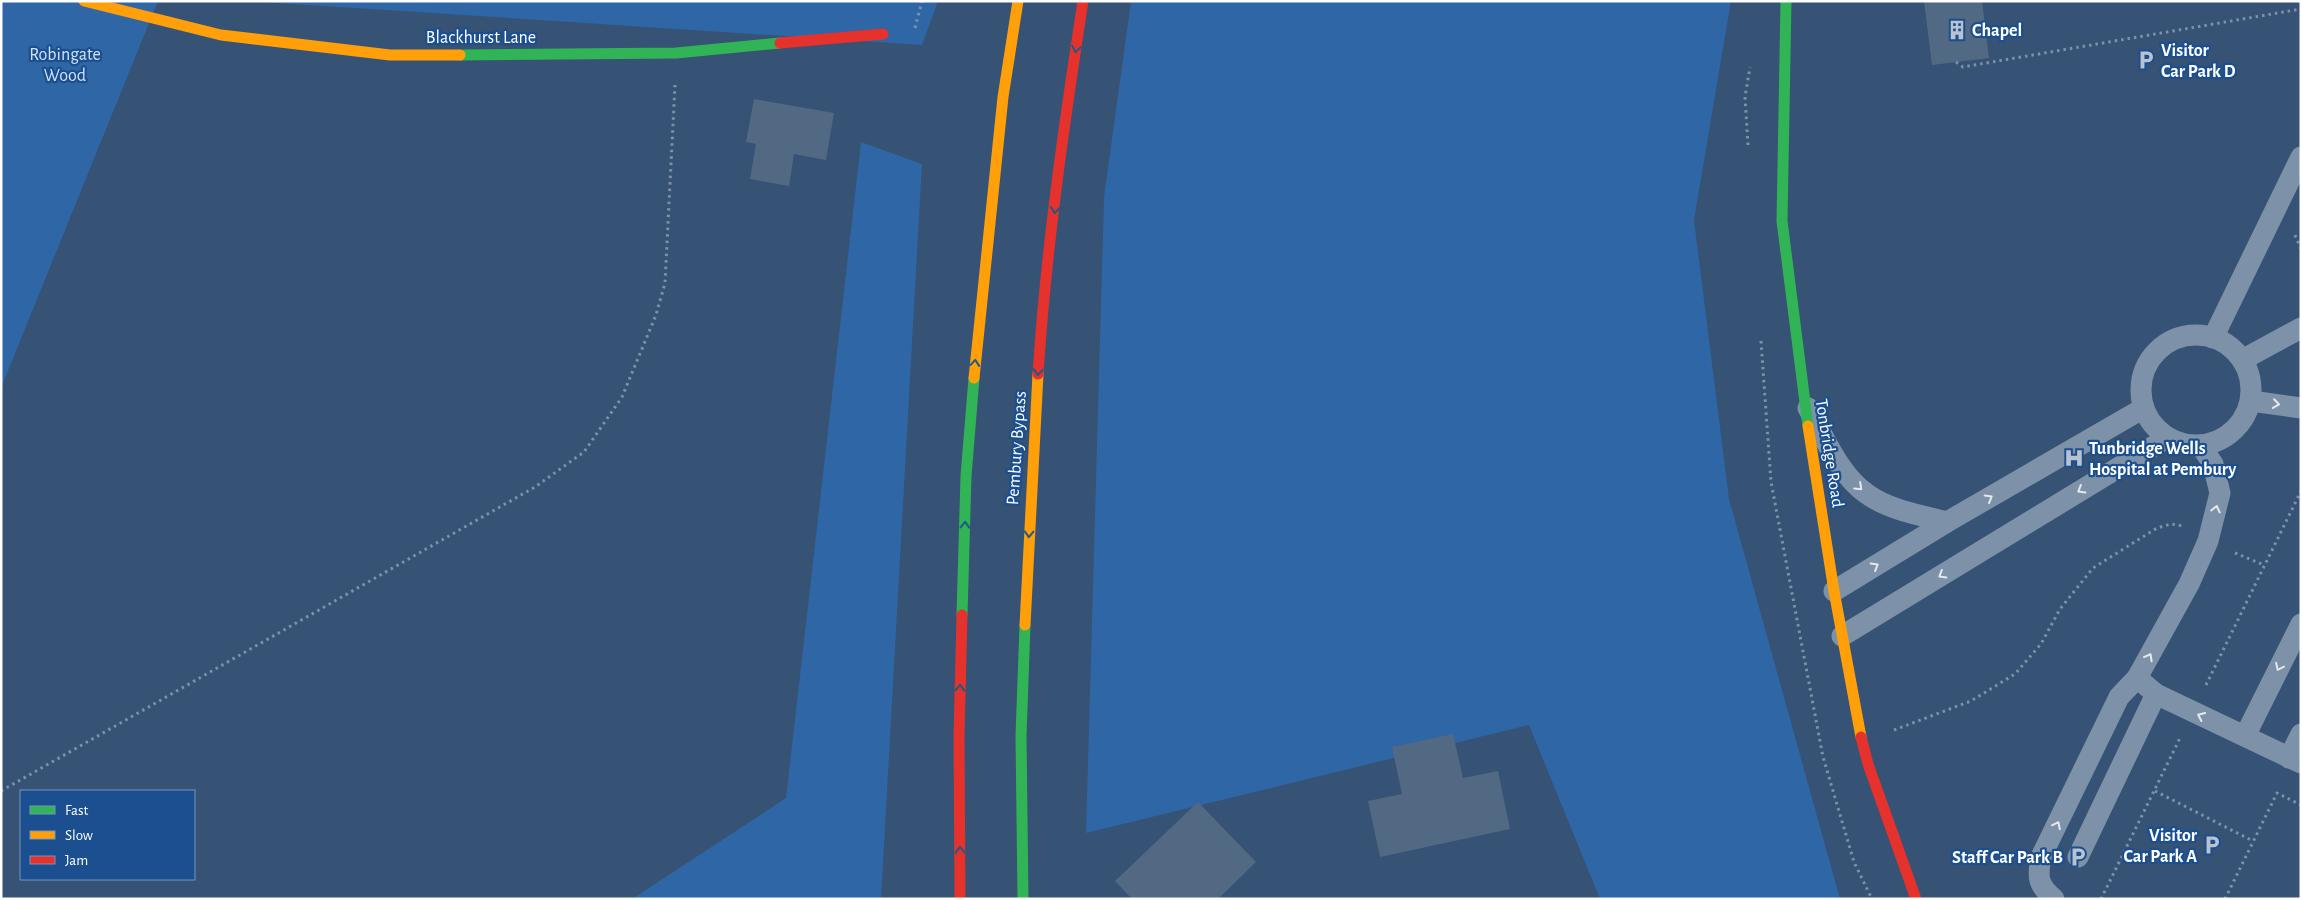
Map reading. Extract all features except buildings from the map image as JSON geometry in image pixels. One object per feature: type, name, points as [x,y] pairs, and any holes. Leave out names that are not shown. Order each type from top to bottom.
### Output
[{"type":"main road","name":"Blackhurst Lane","points":[[84,1],[221,35],[390,55],[676,53],[883,34]]},
{"type":"main road","points":[[960,899],[959,736],[966,476],[980,306],[1004,97],[1018,1]]},
{"type":"main road","name":"Pembury Bypass","points":[[1024,899],[1021,736],[1031,472],[1042,313],[1066,110],[1083,1]]},
{"type":"main road","name":"Tonbridge Road","points":[[1786,1],[1782,221],[1804,402],[1834,591],[1862,740],[1868,764],[1916,899]]},
{"type":"lane","points":[[2213,338],[2301,157]]},
{"type":"lane","points":[[2242,360],[2301,328]]},
{"type":"lane","points":[[2197,335],[2213,338],[2230,346],[2242,360],[2248,373],[2251,401],[2244,418],[2234,432],[2219,441],[2202,446],[2184,445],[2167,438],[2156,428],[2142,409],[2140,387],[2144,370],[2152,356],[2165,344],[2180,337],[2197,335]]},
{"type":"lane","points":[[2251,401],[2301,408]]},
{"type":"lane","points":[[1804,402],[1841,466],[1852,481],[1866,494],[1897,508],[1947,522]]},
{"type":"lane","points":[[1834,591],[1947,522],[2142,409]]},
{"type":"lane","points":[[1842,636],[2167,438]]},
{"type":"lane","points":[[2054,899],[2043,889],[2038,874],[2041,857],[2119,697],[2137,678],[2189,584],[2208,541],[2220,493],[2213,464],[2202,446]]},
{"type":"lane","points":[[2245,736],[2301,624]]},
{"type":"lane","points":[[2137,678],[2156,694],[2295,761],[2301,734]]},
{"type":"lane","points":[[2078,857],[2156,694]]},
{"type":"path","points":[[1956,62],[1963,67],[2301,9]]},
{"type":"path","points":[[1,791],[535,487],[584,452],[622,397],[656,315],[665,282],[676,53]]},
{"type":"path","points":[[1862,740],[1922,721],[1971,701],[2015,674],[2041,644],[2060,610],[2093,568],[2157,528],[2171,524],[2182,525],[2208,541],[2264,565]]},
{"type":"path","points":[[1823,757],[1854,862],[1872,899]]},
{"type":"path","points":[[2155,791],[2253,841]]},
{"type":"path","points":[[2225,899],[2277,792],[2301,805]]},
{"type":"green space","name":"Robingate Wood","points":[[1,1],[158,1],[1,388]]},
{"type":"green space","points":[[248,1],[938,1],[922,45]]},
{"type":"green space","points":[[1131,1],[1731,1],[1694,220],[1729,499],[1840,899],[1600,899],[1529,725],[1086,833],[1104,197]]},
{"type":"green space","points":[[861,142],[922,164],[881,899],[632,899],[786,798]]},
{"type":"traffic: fast","points":[[1786,1],[1782,221],[1808,426]]},
{"type":"traffic: fast","points":[[460,55],[676,53],[780,43]]},
{"type":"traffic: fast","points":[[962,615],[966,476],[974,378]]},
{"type":"traffic: fast","points":[[1023,899],[1021,736],[1025,625]]},
{"type":"traffic: slow","points":[[84,1],[221,35],[390,55],[460,55]]},
{"type":"traffic: slow","points":[[974,378],[1003,97],[1018,1]]},
{"type":"traffic: slow","points":[[1025,625],[1038,374]]},
{"type":"traffic: slow","points":[[1808,426],[1834,591],[1861,737]]},
{"type":"traffic: jam","points":[[1038,374],[1051,234],[1083,1]]},
{"type":"traffic: jam","points":[[780,43],[883,34]]},
{"type":"traffic: jam","points":[[960,899],[959,736],[962,615]]},
{"type":"traffic: jam","points":[[1861,737],[1868,764],[1916,899]]},
{"type":"place","name":"Chapel","points":[[1957,30]]},
{"type":"place","name":"Visitor Car Park D","points":[[2146,60]]},
{"type":"place","name":"Tunbridge Wells Hospital at Pembury","points":[[2074,458]]},
{"type":"place","name":"Visitor Car Park A","points":[[2212,845]]},
{"type":"place","name":"Staff Car Park B","points":[[2078,857]]}]
